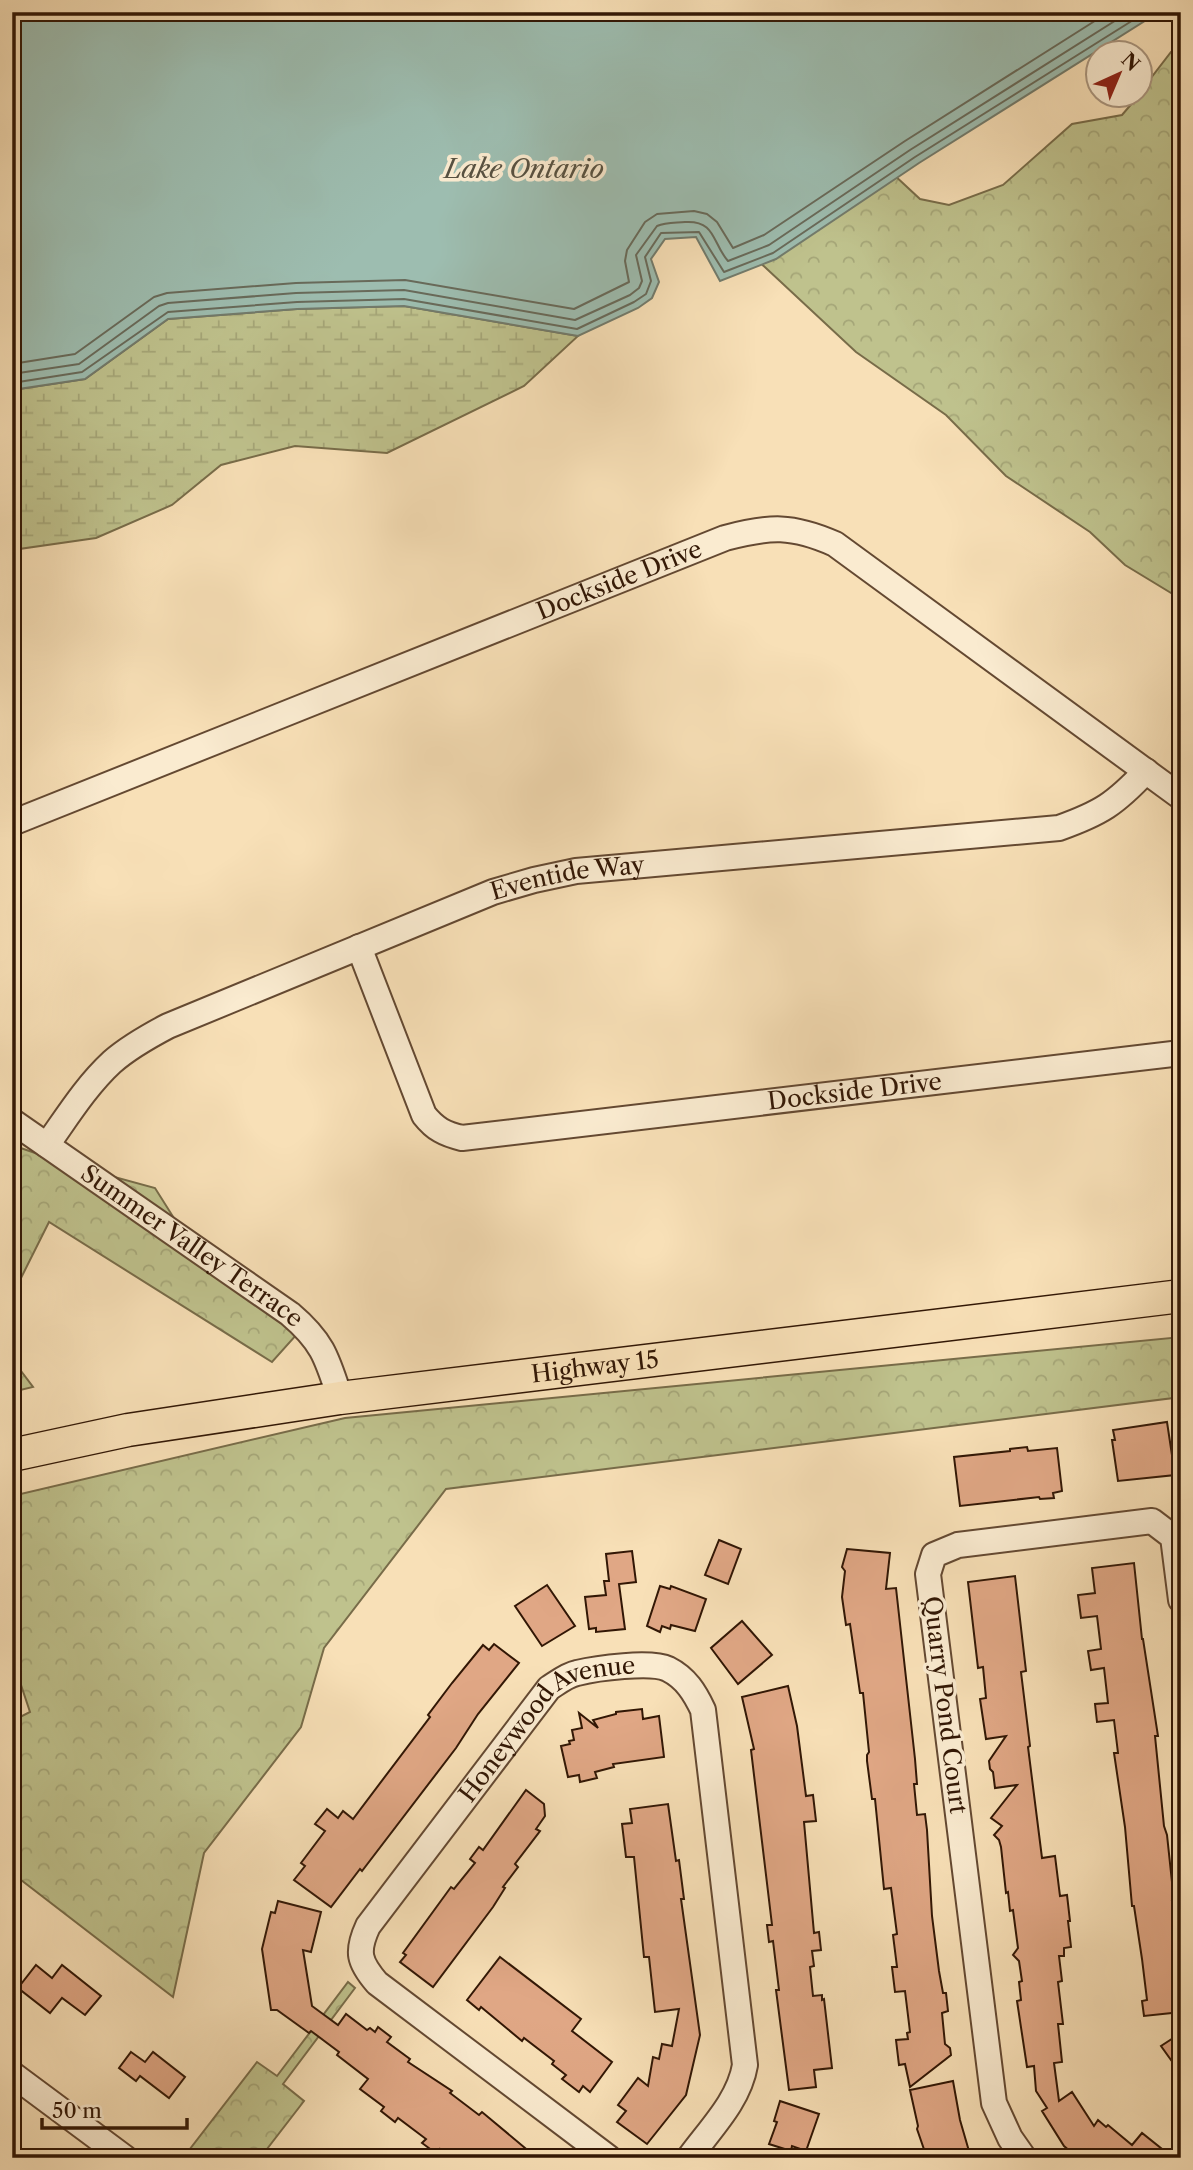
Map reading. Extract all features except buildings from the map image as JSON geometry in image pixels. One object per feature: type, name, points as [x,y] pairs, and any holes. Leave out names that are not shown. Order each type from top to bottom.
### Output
[{"type":"main road","name":"Highway 15","points":[[12,1455],[128,1430],[340,1398],[1181,1296]]},
{"type":"street","name":"Dockside Drive","points":[[12,823],[725,538],[754,530],[782,528],[809,533],[835,544],[1181,797]]},
{"type":"street","name":"Eventide Way","points":[[47,1145],[90,1084],[113,1061],[139,1041],[168,1026],[493,892],[576,871],[1059,828],[1091,817],[1120,799],[1146,771]]},
{"type":"street","name":"Dockside Drive","points":[[359,947],[424,1115],[434,1127],[447,1135],[463,1138],[1181,1053]]},
{"type":"street","name":"Summer Valley Terrace","points":[[12,1121],[290,1314],[311,1332],[326,1357],[340,1398]]},
{"type":"street","name":"Quarry Pond Court","points":[[1024,2158],[1010,2138],[994,2103],[928,1574],[934,1555],[958,1545],[1152,1521],[1173,1537],[1181,1600]]},
{"type":"street","name":"Honeywood Avenue","points":[[609,2158],[377,1983],[364,1968],[359,1945],[368,1926],[549,1688],[575,1673],[646,1664],[667,1668],[685,1681],[703,1710],[745,2065],[742,2082],[733,2099],[689,2158]]},
{"type":"street","points":[[12,2074],[125,2158]]},
{"type":"green space","points":[[1181,45],[1181,599],[1125,565],[1090,532],[1006,476],[946,415],[856,352],[754,257],[892,173],[920,199],[949,205],[1003,185],[1072,124],[1122,115],[1128,108],[1154,108],[1154,74],[1171,52]]},
{"type":"green space","points":[[404,306],[578,336],[524,386],[387,453],[295,446],[221,465],[172,505],[96,538],[12,550],[12,390],[85,379],[168,319],[297,309]]},
{"type":"green space","points":[[12,1145],[67,1164],[155,1188],[206,1269],[298,1333],[272,1362],[49,1222],[16,1288],[12,1302]]},
{"type":"green space","points":[[1181,1337],[1181,1397],[446,1489],[324,1648],[301,1727],[204,1853],[173,1997],[12,1873],[12,1721],[30,1712],[12,1658],[12,1496],[345,1418]]},
{"type":"green space","points":[[12,1359],[33,1387],[12,1392]]},
{"type":"green space","points":[[348,1982],[355,1988],[283,2084],[304,2101],[260,2158],[183,2158],[257,2062],[277,2076]]},
{"type":"water","name":"Lake Ontario","points":[[12,12],[1159,12],[1118,38],[1084,38],[1084,59],[919,163],[776,259],[720,281],[696,237],[665,239],[651,259],[659,282],[652,298],[638,308],[578,336],[404,306],[297,309],[168,319],[85,379],[12,390]]}]
